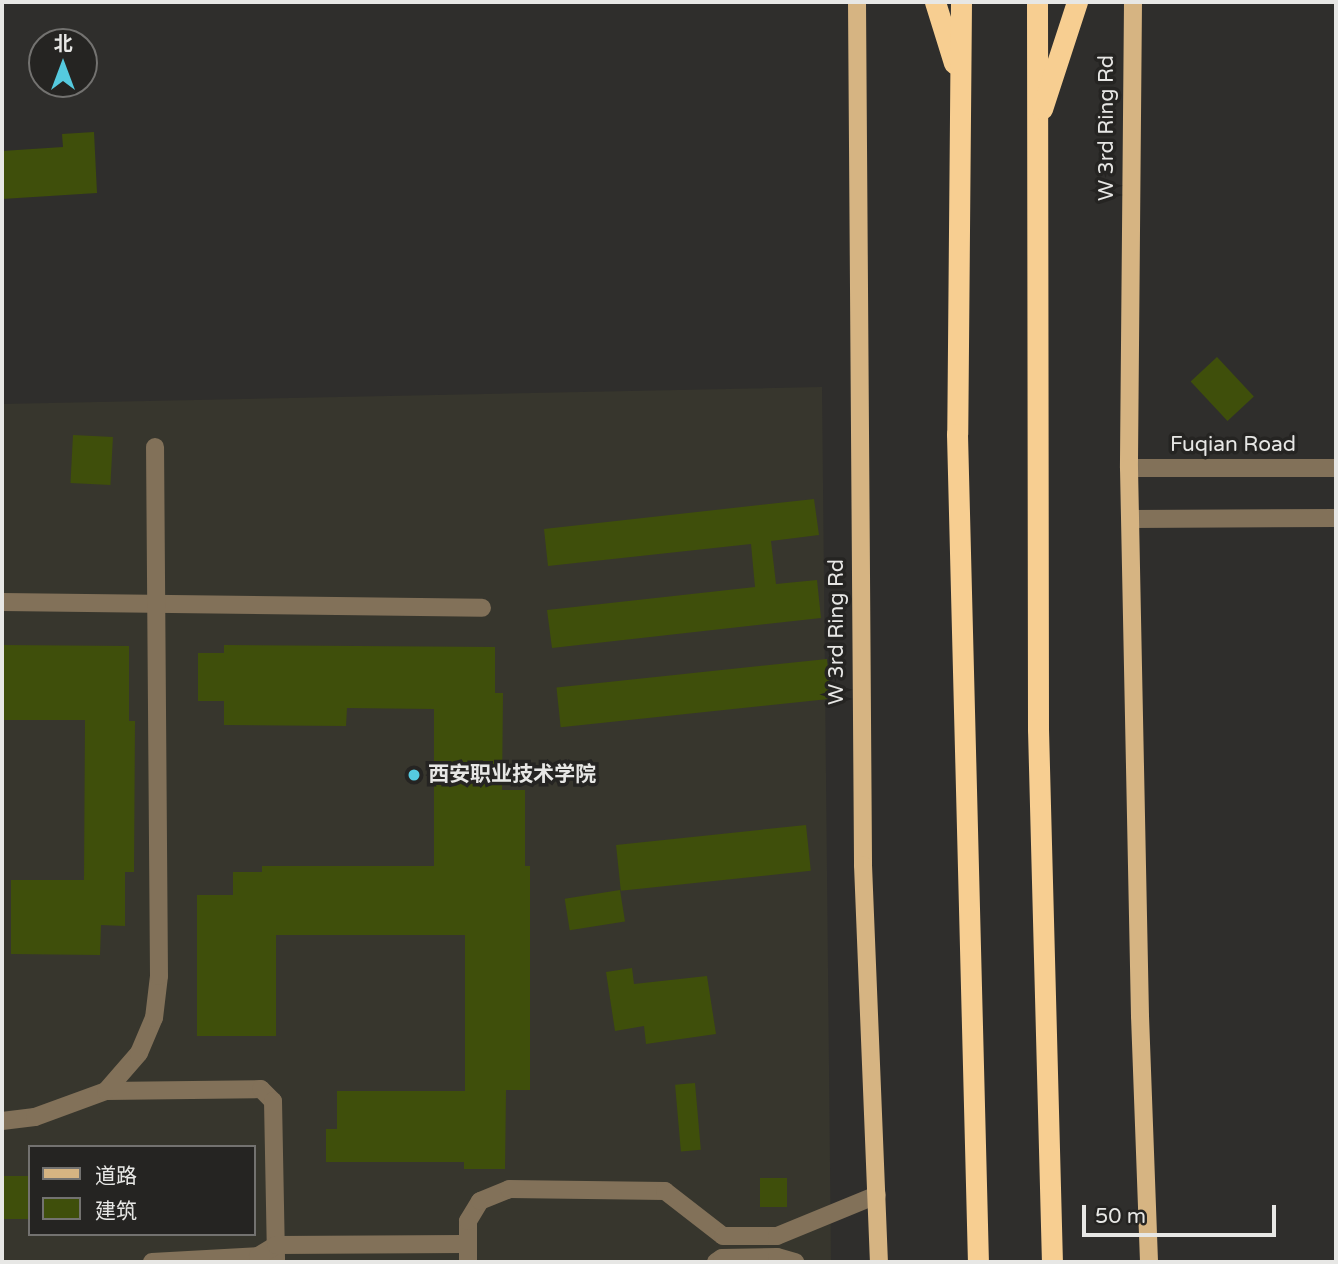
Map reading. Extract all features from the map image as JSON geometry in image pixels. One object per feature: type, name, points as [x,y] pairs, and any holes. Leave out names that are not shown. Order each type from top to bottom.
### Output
[{"type":"highway","points":[[935,2],[959,82]]},
{"type":"highway","points":[[961,2],[957,434],[978,1262]]},
{"type":"highway","points":[[1037,2],[1035,131],[1038,729],[1052,1262]]},
{"type":"highway","points":[[1035,131],[1077,2]]},
{"type":"main road","name":"W 3rd Ring Rd","points":[[857,2],[863,865],[879,1262]]},
{"type":"main road","name":"W 3rd Ring Rd","points":[[1133,2],[1129,468],[1140,1016],[1149,1262]]},
{"type":"street","points":[[106,1091],[139,1053],[155,1017],[159,976],[155,447]]},
{"type":"street","name":"Fuqian Road","points":[[1129,468],[1336,468]]},
{"type":"street","points":[[1131,519],[1336,518]]},
{"type":"street","points":[[2,602],[482,608]]},
{"type":"street","points":[[2,1121],[35,1117],[106,1091],[261,1089],[273,1101],[276,1254]]},
{"type":"street","points":[[152,1262],[276,1254],[466,1253],[468,1221],[480,1201],[509,1189],[665,1191],[723,1236],[777,1236],[877,1195]]},
{"type":"street","points":[[716,1262],[722,1258],[777,1257],[795,1262]]},
{"type":"shaded area","name":"西安职业技术学院","points":[[822,387],[831,1262],[2,1262],[2,404]]},
{"type":"building","points":[[94,132],[97,193],[2,199],[2,151],[63,147],[62,134]]},
{"type":"building","points":[[1217,357],[1254,396],[1227,421],[1191,382]]},
{"type":"building","points":[[73,435],[113,437],[110,485],[70,483]]},
{"type":"building","points":[[814,499],[819,535],[771,541],[776,584],[817,580],[821,618],[552,648],[547,610],[755,587],[751,544],[548,566],[544,529]]},
{"type":"building","points":[[2,645],[129,646],[129,721],[135,721],[134,872],[125,872],[125,926],[101,925],[100,955],[11,954],[11,880],[84,880],[85,720],[2,720]]},
{"type":"building","points":[[224,645],[495,647],[495,693],[503,693],[502,790],[525,790],[525,866],[530,866],[530,1090],[506,1090],[505,1169],[464,1169],[464,1162],[326,1162],[326,1129],[337,1129],[337,1091],[465,1091],[465,935],[276,935],[276,1036],[197,1036],[197,895],[233,895],[233,872],[262,872],[262,866],[434,866],[434,709],[347,708],[346,726],[224,725],[224,701],[198,701],[198,653],[224,653]]},
{"type":"building","points":[[827,659],[831,699],[561,727],[556,687]]},
{"type":"building","points":[[806,825],[811,871],[621,891],[616,845]]},
{"type":"building","points":[[620,890],[625,922],[570,930],[565,899]]},
{"type":"building","points":[[632,968],[634,984],[707,976],[716,1034],[646,1044],[644,1026],[615,1031],[606,972]]},
{"type":"building","points":[[695,1083],[701,1150],[681,1151],[675,1085]]},
{"type":"building","points":[[2,1176],[28,1176],[28,1219],[2,1219]]},
{"type":"building","points":[[760,1178],[787,1178],[787,1207],[760,1207]]},
{"type":"place","name":"西安职业技术学院","points":[[414,775]]}]
